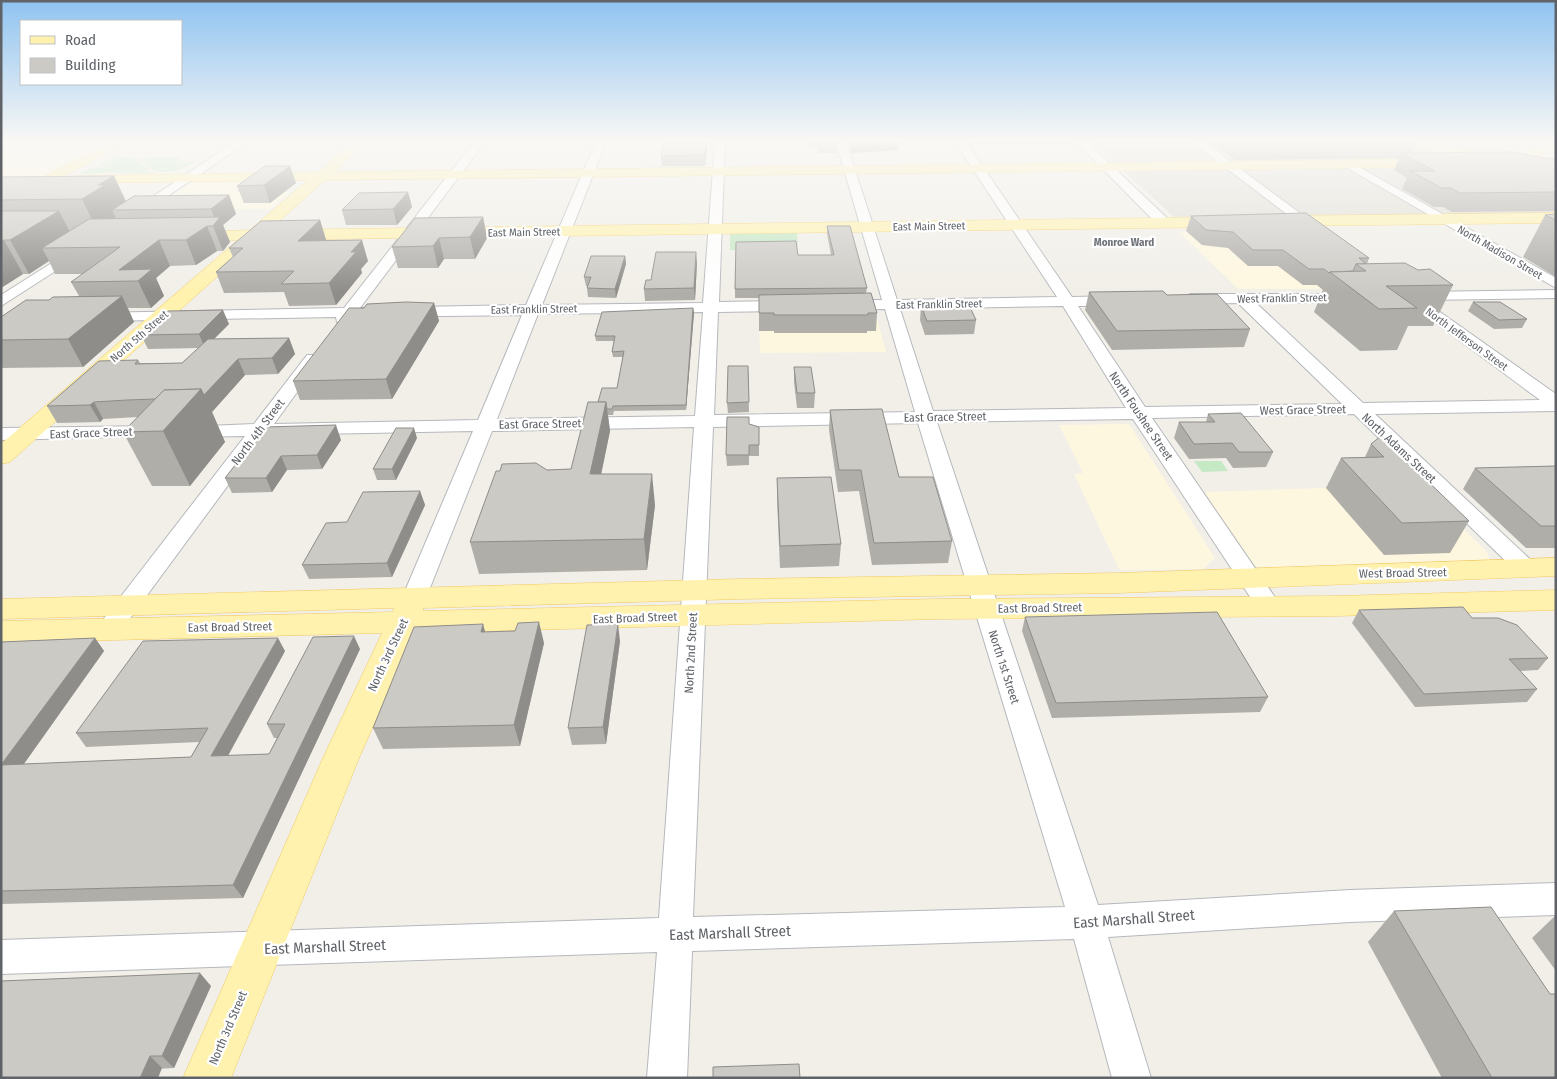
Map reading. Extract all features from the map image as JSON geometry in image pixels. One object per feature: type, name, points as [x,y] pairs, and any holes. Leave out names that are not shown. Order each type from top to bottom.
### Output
[{"type":"main road","points":[[1,206],[26,192]]},
{"type":"main road","name":"North 5th Street","points":[[1,457],[303,192]]},
{"type":"main road","points":[[1262,222],[1556,218]]},
{"type":"main road","name":"East Main Street","points":[[171,236],[1242,222]]},
{"type":"main road","name":"West Broad Street","points":[[1250,577],[1556,567]]},
{"type":"main road","name":"North Adams Street","points":[[1526,568],[1556,599]]},
{"type":"main road","name":"East Broad Street","points":[[981,597],[1250,577]]},
{"type":"main road","name":"East Broad Street","points":[[1,632],[108,630],[408,611],[981,597],[1269,606]]},
{"type":"main road","points":[[1269,606],[1356,606],[1556,599]]},
{"type":"main road","name":"East Broad Street","points":[[1,609],[126,606],[408,611]]},
{"type":"main road","name":"North 3rd Street","points":[[207,1078],[341,758],[408,611]]},
{"type":"street","points":[[129,217],[167,192]]},
{"type":"street","points":[[334,331],[439,192]]},
{"type":"street","name":"North 3rd Street","points":[[408,611],[580,192]]},
{"type":"street","name":"North 2nd Street","points":[[667,1078],[716,192]]},
{"type":"street","name":"North 1st Street","points":[[856,192],[981,597],[1086,922],[1132,1078]]},
{"type":"street","name":"North Foushee Street","points":[[995,192],[1067,301],[1096,349],[1269,606]]},
{"type":"street","points":[[1132,192],[1164,223]]},
{"type":"street","points":[[1265,192],[1330,239]]},
{"type":"street","name":"North Madison Street","points":[[1398,192],[1556,284]]},
{"type":"street","points":[[1,302],[80,240]]},
{"type":"street","name":"North Jefferson Street","points":[[1556,294],[1402,294],[1556,404]]},
{"type":"street","name":"West Franklin Street","points":[[1172,300],[1362,297]]},
{"type":"street","name":"North Adams Street","points":[[1242,298],[1526,568]]},
{"type":"street","points":[[1067,301],[1132,300]]},
{"type":"street","name":"East Franklin Street","points":[[830,305],[1067,301]]},
{"type":"street","name":"East Franklin Street","points":[[84,316],[802,306]]},
{"type":"street","name":"North 4th Street","points":[[108,630],[322,346]]},
{"type":"street","name":"West Grace Street","points":[[1140,413],[1556,404]]},
{"type":"street","name":"East Grace Street","points":[[1,434],[1140,413]]},
{"type":"street","name":"East Marshall Street","points":[[1,957],[539,938],[675,936],[1086,922],[1350,906],[1556,899]]},
{"type":"shaded area","points":[[1,192],[24,192],[1,205]]},
{"type":"shaded area","points":[[177,192],[291,192],[271,209],[149,211]]},
{"type":"shaded area","points":[[1147,192],[1556,192],[1556,213],[1174,217]]},
{"type":"shaded area","points":[[1199,229],[1385,289],[1238,289],[1179,232]]},
{"type":"shaded area","points":[[877,318],[886,352],[760,353],[759,320]]},
{"type":"shaded area","points":[[1129,424],[1215,558],[1203,569],[1120,570],[1118,567],[1074,474],[1083,473],[1059,425]]},
{"type":"shaded area","points":[[1419,485],[1488,553],[1489,560],[1485,564],[1275,570],[1249,565],[1205,492]]},
{"type":"green space","points":[[797,233],[798,245],[796,245],[796,249],[730,250],[730,234]]},
{"type":"green space","points":[[1194,461],[1221,461],[1228,471],[1202,472]]},
{"type":"building","points":[[1,192],[93,192],[82,199],[1,200]]},
{"type":"building","points":[[408,192],[393,209],[342,210],[359,193]]},
{"type":"building","points":[[1459,192],[1522,192],[1460,193]]},
{"type":"building","points":[[229,195],[211,209],[112,210],[134,196]]},
{"type":"building","points":[[1,211],[59,211],[10,240],[1,241]]},
{"type":"building","points":[[1306,213],[1369,258],[1359,258],[1366,264],[1356,264],[1353,271],[1329,273],[1324,269],[1309,269],[1283,250],[1253,250],[1233,232],[1206,230],[1191,216]]},
{"type":"building","points":[[1556,214],[1556,220],[1545,215]]},
{"type":"building","points":[[220,217],[213,226],[207,226],[186,240],[159,240],[119,270],[152,269],[138,281],[71,282],[120,247],[42,248],[89,219]]},
{"type":"building","points":[[483,217],[470,237],[439,238],[433,246],[392,247],[415,218]]},
{"type":"building","points":[[320,220],[298,241],[362,240],[351,252],[356,252],[329,283],[281,284],[294,271],[216,272],[243,248],[229,248],[261,221]]},
{"type":"building","points":[[827,226],[850,226],[867,288],[735,289],[736,242],[796,241],[798,255],[834,255]]},
{"type":"building","points":[[656,252],[696,252],[694,288],[644,289],[646,280],[651,280]]},
{"type":"building","points":[[591,256],[625,256],[615,289],[587,288],[591,277],[584,277]]},
{"type":"building","points":[[1405,263],[1418,270],[1430,269],[1453,285],[1386,286],[1417,308],[1379,309],[1330,272],[1366,271],[1356,264]]},
{"type":"building","points":[[1163,291],[1167,295],[1217,294],[1250,329],[1117,331],[1089,292]]},
{"type":"building","points":[[871,293],[877,313],[868,313],[868,315],[774,315],[774,313],[759,313],[759,295]]},
{"type":"building","points":[[122,296],[68,339],[1,340],[1,317],[26,300],[49,300],[53,297]]},
{"type":"building","points":[[1473,302],[1500,302],[1527,319],[1499,320]]},
{"type":"building","points":[[434,303],[386,379],[293,381],[349,308],[364,308],[367,304]]},
{"type":"building","points":[[969,305],[976,320],[927,321],[921,306]]},
{"type":"building","points":[[693,308],[686,405],[613,406],[612,409],[607,409],[606,402],[598,402],[602,388],[617,388],[624,351],[612,352],[615,336],[595,336],[602,312]]},
{"type":"building","points":[[223,310],[199,334],[141,335],[168,311]]},
{"type":"building","points":[[289,338],[272,358],[238,359],[204,395],[201,389],[164,390],[155,399],[94,402],[90,405],[47,406],[99,361],[138,360],[135,364],[182,363],[208,339]]},
{"type":"building","points":[[728,366],[748,366],[749,402],[727,403]]},
{"type":"building","points":[[794,367],[811,367],[815,393],[797,393]]},
{"type":"building","points":[[201,389],[163,431],[123,432],[164,390]]},
{"type":"building","points":[[588,402],[606,402],[590,474],[652,474],[644,539],[470,542],[496,471],[500,471],[502,464],[536,463],[547,470],[571,469]]},
{"type":"building","points":[[882,409],[899,477],[933,477],[952,541],[874,543],[861,470],[839,470],[830,410]]},
{"type":"building","points":[[1241,413],[1273,452],[1239,452],[1232,443],[1194,444],[1179,422],[1215,422],[1208,414]]},
{"type":"building","points":[[727,417],[749,417],[749,424],[759,427],[759,445],[749,445],[749,455],[726,455]]},
{"type":"building","points":[[336,425],[317,455],[281,456],[266,478],[225,478],[265,427]]},
{"type":"building","points":[[396,428],[414,428],[392,469],[373,469]]},
{"type":"building","points":[[1381,436],[1469,521],[1402,523],[1341,458],[1384,457],[1371,444]]},
{"type":"building","points":[[1556,466],[1556,526],[1541,526],[1475,468]]},
{"type":"building","points":[[831,477],[841,544],[780,546],[777,478]]},
{"type":"building","points":[[420,491],[387,563],[302,565],[326,523],[347,522],[363,492]]},
{"type":"building","points":[[1463,607],[1472,618],[1498,618],[1517,625],[1548,658],[1509,659],[1537,689],[1424,694],[1359,610]]},
{"type":"building","points":[[1217,612],[1268,697],[1056,703],[1025,617]]},
{"type":"building","points":[[539,622],[514,725],[373,728],[414,627],[483,624],[481,632],[515,631],[518,623]]},
{"type":"building","points":[[618,624],[603,727],[568,728],[587,625]]},
{"type":"building","points":[[354,636],[233,885],[1,891],[1,765],[191,757],[208,728],[76,733],[143,641],[278,638],[211,756],[269,754],[285,724],[267,724],[313,637]]},
{"type":"building","points":[[95,638],[1,765],[1,642]]},
{"type":"building","points":[[1491,907],[1550,994],[1556,994],[1556,1078],[1492,1078],[1394,911]]},
{"type":"building","points":[[200,973],[162,1056],[150,1056],[140,1078],[1,1078],[1,981]]},
{"type":"building","points":[[799,1064],[800,1078],[713,1078],[713,1067]]},
{"type":"district","name":"Monroe Ward","points":[[1124,242]]}]
